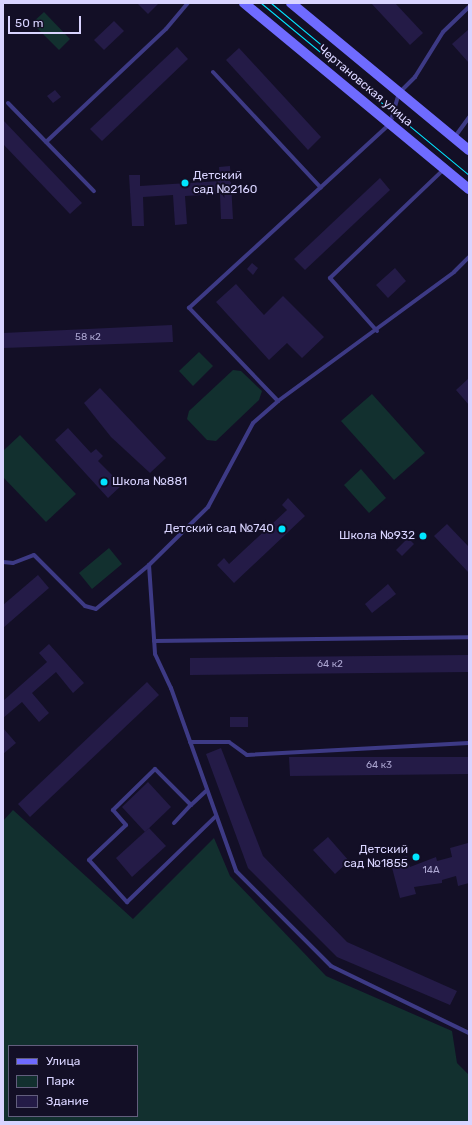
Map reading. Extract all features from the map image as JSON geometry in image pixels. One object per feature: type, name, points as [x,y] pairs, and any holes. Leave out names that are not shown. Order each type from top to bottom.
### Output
[{"type":"main road","name":"Чертановская улица","points":[[244,3],[469,189]]},
{"type":"main road","name":"Чертановская улица","points":[[291,3],[399,94],[469,150]]},
{"type":"lane","points":[[46,142],[166,29],[188,3]]},
{"type":"lane","points":[[278,401],[188,308],[390,124],[399,94],[415,77],[443,32],[469,7]]},
{"type":"lane","points":[[213,72],[321,188]]},
{"type":"lane","points":[[8,103],[94,191]]},
{"type":"lane","points":[[454,138],[469,117]]},
{"type":"lane","points":[[377,331],[330,278],[444,169]]},
{"type":"lane","points":[[3,562],[13,564],[34,555],[85,606],[96,608],[149,565],[208,507],[253,424],[278,401],[377,331],[469,256]]},
{"type":"lane","points":[[149,565],[155,654],[190,742],[236,871],[331,966],[469,1033]]},
{"type":"lane","points":[[154,641],[469,637]]},
{"type":"lane","points":[[190,742],[229,742],[247,755],[469,743]]},
{"type":"lane","points":[[191,805],[155,769],[112,810],[126,825],[88,860],[127,902],[216,816]]},
{"type":"lane","points":[[174,823],[207,790]]},
{"type":"green space","points":[[44,12],[70,39],[59,50],[32,23]]},
{"type":"green space","points":[[199,352],[213,366],[193,386],[179,371]]},
{"type":"green space","points":[[233,370],[241,371],[262,391],[259,400],[216,441],[207,440],[187,419],[189,411]]},
{"type":"green space","points":[[372,394],[425,453],[394,480],[341,421]]},
{"type":"green space","points":[[20,435],[76,494],[46,522],[3,477],[3,451]]},
{"type":"green space","points":[[361,469],[386,498],[369,513],[344,485]]},
{"type":"green space","points":[[109,548],[122,564],[92,589],[79,573]]},
{"type":"green space","points":[[13,810],[133,919],[214,838],[230,876],[326,976],[452,1031],[457,1063],[469,1075],[469,1122],[3,1122],[3,821]]},
{"type":"building","points":[[137,3],[159,3],[148,14]]},
{"type":"building","points":[[371,3],[395,3],[423,33],[410,45]]},
{"type":"building","points":[[114,21],[124,31],[104,50],[94,40]]},
{"type":"building","points":[[469,29],[469,63],[452,44]]},
{"type":"building","points":[[177,47],[188,59],[102,141],[90,129]]},
{"type":"building","points":[[239,48],[321,137],[308,150],[226,60]]},
{"type":"building","points":[[55,90],[61,97],[53,103],[47,96]]},
{"type":"building","points":[[3,120],[82,203],[70,214],[3,144]]},
{"type":"building","points":[[230,166],[233,219],[221,219],[220,194],[185,196],[187,224],[175,225],[173,195],[143,197],[144,226],[132,226],[129,175],[140,175],[140,186],[220,181],[219,167]]},
{"type":"building","points":[[380,178],[390,190],[305,270],[294,259]]},
{"type":"building","points":[[252,263],[258,268],[253,275],[247,269]]},
{"type":"building","points":[[395,268],[406,281],[388,298],[376,285]]},
{"type":"building","points":[[236,284],[264,315],[283,296],[324,337],[302,358],[287,343],[269,360],[216,302]]},
{"type":"building","points":[[172,325],[173,342],[3,348],[3,333]]},
{"type":"building","points":[[469,378],[469,405],[456,390]]},
{"type":"building","points":[[100,388],[166,458],[150,473],[111,437],[84,403]]},
{"type":"building","points":[[68,428],[91,453],[96,449],[103,456],[98,461],[122,485],[108,498],[55,440]]},
{"type":"building","points":[[288,498],[305,516],[234,583],[217,565],[224,558],[229,564],[287,510],[282,505]]},
{"type":"building","points":[[447,524],[469,547],[469,573],[434,536]]},
{"type":"building","points":[[408,538],[414,544],[402,556],[396,550]]},
{"type":"building","points":[[38,575],[49,588],[3,628],[3,605]]},
{"type":"building","points":[[388,584],[396,594],[372,613],[365,604]]},
{"type":"building","points":[[49,644],[84,683],[73,693],[56,672],[32,693],[49,713],[39,722],[22,702],[3,718],[3,701],[47,662],[39,653]]},
{"type":"building","points":[[469,655],[469,672],[190,675],[190,658]]},
{"type":"building","points":[[147,682],[159,695],[30,817],[18,804]]},
{"type":"building","points":[[230,717],[248,717],[248,727],[230,727]]},
{"type":"building","points":[[3,728],[16,743],[3,754]]},
{"type":"building","points":[[221,748],[263,856],[347,942],[457,991],[450,1005],[337,957],[248,868],[206,754]]},
{"type":"building","points":[[289,757],[469,757],[469,774],[290,776]]},
{"type":"building","points":[[148,782],[171,807],[145,832],[122,807]]},
{"type":"building","points":[[149,828],[166,846],[132,877],[116,858]]},
{"type":"building","points":[[328,837],[349,861],[335,874],[313,850]]},
{"type":"building","points":[[468,843],[469,883],[458,886],[456,876],[442,880],[442,883],[414,887],[416,894],[400,898],[390,860],[407,856],[410,867],[436,857],[437,861],[452,857],[450,848]]},
{"type":"tram line","points":[[261,3],[469,175]]},
{"type":"tram line","points":[[271,3],[373,88]]},
{"type":"place","name":"Детский сад №2160","points":[[185,183]]},
{"type":"place","name":"Школа №881","points":[[104,482]]},
{"type":"place","name":"Детский сад №740","points":[[282,529]]},
{"type":"place","name":"Школа №932","points":[[423,536]]},
{"type":"place","name":"Детский сад №1855","points":[[416,857]]}]
